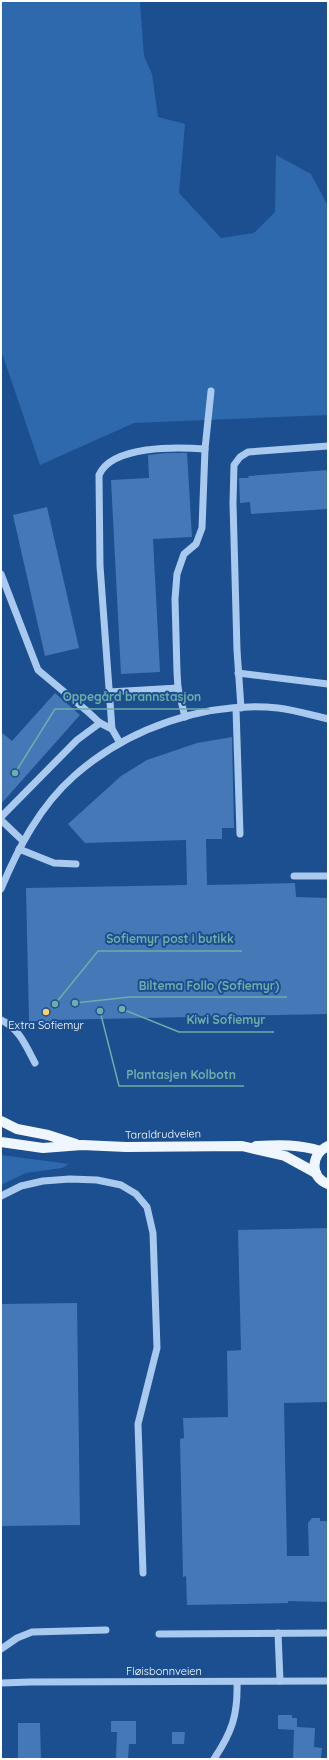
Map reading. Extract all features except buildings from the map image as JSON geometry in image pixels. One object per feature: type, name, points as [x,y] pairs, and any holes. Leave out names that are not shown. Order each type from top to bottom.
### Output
[{"type":"main road","name":"Taraldrudveien","points":[[1,1121],[17,1129],[48,1135],[82,1145]]},
{"type":"main road","name":"Taraldrudveien","points":[[1,1142],[43,1148],[82,1145],[244,1147],[286,1144],[324,1149]]},
{"type":"main road","name":"Taraldrudveien","points":[[244,1147],[285,1156],[316,1173],[320,1179],[328,1184]]},
{"type":"main road","points":[[316,1173],[315,1161],[324,1149]]},
{"type":"street","points":[[185,717],[178,688],[175,599],[177,574],[184,554],[196,544],[202,528],[204,449],[211,391]]},
{"type":"street","points":[[240,834],[238,673],[233,503],[234,465],[240,457],[248,452],[328,446]]},
{"type":"street","points":[[120,743],[112,729],[109,692],[100,566],[99,475],[101,470],[114,460],[134,452],[166,447],[204,449]]},
{"type":"street","points":[[1,574],[38,670],[100,723],[112,729]]},
{"type":"street","points":[[238,673],[328,684]]},
{"type":"street","points":[[109,692],[178,688]]},
{"type":"street","points":[[1,889],[18,849],[45,808],[73,777],[95,758],[143,731],[204,712],[238,708],[278,708],[328,719]]},
{"type":"street","points":[[23,841],[1,818],[77,740],[100,723]]},
{"type":"street","points":[[18,849],[54,862],[76,864]]},
{"type":"street","points":[[294,876],[328,876]]},
{"type":"street","points":[[1,1020],[10,1024],[23,1039],[35,1062]]},
{"type":"street","points":[[1,1196],[21,1186],[43,1181],[70,1179],[97,1180],[121,1185],[136,1194],[147,1207],[153,1232],[157,1348],[138,1424],[142,1573]]},
{"type":"street","points":[[1,1649],[17,1638],[32,1632],[106,1630]]},
{"type":"street","points":[[278,1633],[280,1681]]},
{"type":"street","points":[[159,1634],[328,1633]]},
{"type":"street","name":"Fløisbonnveien","points":[[1,1684],[31,1682],[328,1681]]},
{"type":"street","points":[[214,1759],[226,1741],[234,1722],[238,1697],[237,1682]]},
{"type":"shaded area","points":[[1,1],[141,1],[144,56],[152,74],[158,117],[185,124],[179,193],[221,238],[254,233],[275,212],[276,155],[311,174],[328,206],[328,415],[134,423],[40,465],[1,350]]},
{"type":"shaded area","points":[[1,1155],[69,1164],[62,1168],[26,1173],[1,1185]]},
{"type":"place","name":"Oppegård brannstasjon","points":[[15,773]]},
{"type":"place","name":"Biltema Follo (Sofiemyr)","points":[[75,1003]]},
{"type":"place","name":"Sofiemyr post i butikk","points":[[55,1004]]},
{"type":"place","name":"Kiwi Sofiemyr","points":[[122,1009]]},
{"type":"place","name":"Plantasjen Kolbotn","points":[[100,1011]]},
{"type":"place","name":"Extra Sofiemyr","points":[[46,1012]]}]
